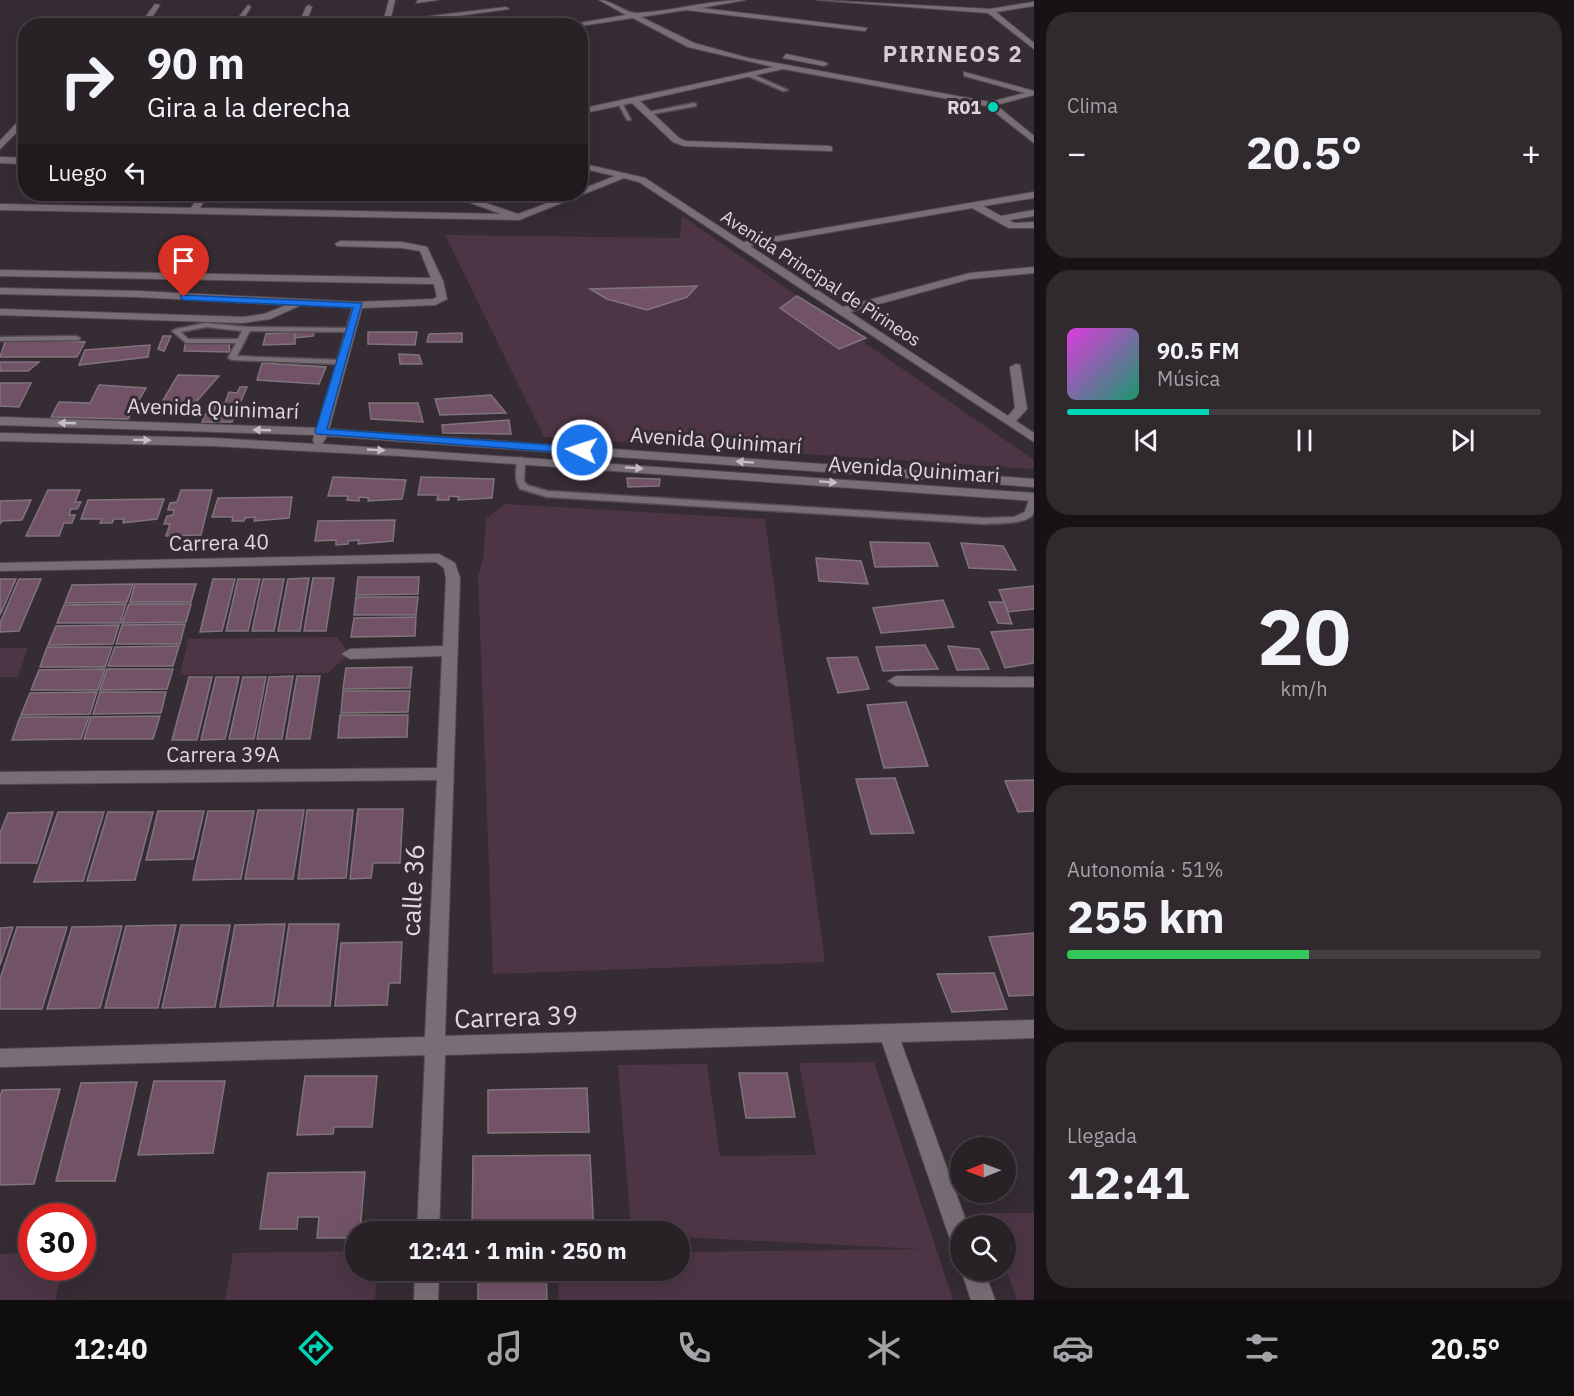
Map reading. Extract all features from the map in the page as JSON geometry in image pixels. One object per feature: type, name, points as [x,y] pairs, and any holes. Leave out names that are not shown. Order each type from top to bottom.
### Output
[{"type":"street","points":[[388,18],[392,0]]},
{"type":"street","points":[[418,2],[435,0]]},
{"type":"street","points":[[602,0],[629,16],[691,45],[786,67],[990,104],[1034,93]]},
{"type":"street","points":[[588,22],[742,0]]},
{"type":"street","points":[[820,0],[915,3],[990,11],[1034,4]]},
{"type":"street","points":[[968,0],[973,9]]},
{"type":"street","points":[[148,18],[157,5]]},
{"type":"street","points":[[240,18],[248,7]]},
{"type":"street","points":[[304,18],[309,7]]},
{"type":"street","points":[[684,8],[865,29]]},
{"type":"street","points":[[438,18],[506,9]]},
{"type":"street","points":[[990,11],[1034,46]]},
{"type":"street","points":[[1018,32],[1034,35]]},
{"type":"street","points":[[786,56],[836,66]]},
{"type":"street","points":[[817,73],[826,64]]},
{"type":"street","points":[[588,110],[786,67]]},
{"type":"street","points":[[868,72],[879,74],[875,83]]},
{"type":"street","points":[[967,74],[1034,93]]},
{"type":"street","points":[[635,101],[676,141],[684,143],[829,149]]},
{"type":"street","points":[[990,104],[1034,140]]},
{"type":"street","points":[[0,146],[18,127]]},
{"type":"street","points":[[0,160],[18,161]]},
{"type":"street","name":"Avenida Principal de Pirineos","points":[[588,167],[642,180],[1034,438]]},
{"type":"street","points":[[588,190],[625,175]]},
{"type":"street","points":[[741,245],[1034,195]]},
{"type":"street","points":[[194,211],[200,201]]},
{"type":"street","points":[[472,201],[519,217]]},
{"type":"street","points":[[0,207],[519,217],[560,201]]},
{"type":"street","points":[[975,206],[1018,227],[1034,225]]},
{"type":"street","points":[[1000,219],[1034,213]]},
{"type":"street","points":[[0,291],[138,294],[358,305],[435,302],[441,299],[442,292],[424,249],[402,245],[340,244]]},
{"type":"street","points":[[841,311],[970,276],[1034,270]]},
{"type":"street","points":[[0,273],[438,281]]},
{"type":"street","points":[[0,312],[243,320],[266,317],[301,303]]},
{"type":"street","points":[[318,447],[358,305]]},
{"type":"street","points":[[1010,422],[1021,409],[1016,367]]},
{"type":"street","name":"Avenida Quinimarí","points":[[0,421],[321,432],[1034,483]]},
{"type":"street","name":"Avenida Quinimari","points":[[0,437],[318,447],[1034,499]]},
{"type":"street","name":"Carrera 40","points":[[0,567],[439,558]]},
{"type":"street","name":"calle 36","points":[[428,1221],[433,1046],[453,578],[450,567],[439,558]]},
{"type":"street","points":[[350,654],[450,651]]},
{"type":"street","points":[[896,681],[1034,682]]},
{"type":"street","name":"Carrera 39A","points":[[0,778],[446,774]]},
{"type":"street","name":"Carrera 39","points":[[0,1058],[678,1037],[889,1035],[1034,1029]]},
{"type":"street","points":[[889,1035],[953,1215]]},
{"type":"street","points":[[426,1300],[427,1281]]},
{"type":"street","points":[[976,1281],[983,1300]]},
{"type":"lane","points":[[750,75],[785,90]]},
{"type":"lane","points":[[620,104],[629,119]]},
{"type":"lane","points":[[647,113],[694,105]]},
{"type":"lane","points":[[242,341],[186,341],[176,331],[206,325],[351,330]]},
{"type":"lane","points":[[247,328],[232,358],[336,362]]},
{"type":"lane","points":[[0,339],[76,338]]},
{"type":"lane","points":[[520,460],[520,481],[523,487],[547,494],[984,521],[1016,520],[1029,514],[1034,499]]},
{"type":"shaded area","points":[[682,216],[1034,460],[1034,469],[544,437],[445,235],[680,238]]},
{"type":"shaded area","points":[[505,504],[765,519],[825,962],[493,974],[478,576],[483,559],[486,519]]},
{"type":"shaded area","points":[[337,637],[350,654],[328,673],[180,675],[188,639]]},
{"type":"shaded area","points":[[0,648],[28,648],[18,677],[0,677]]},
{"type":"shaded area","points":[[874,1062],[953,1300],[559,1300],[558,1281],[690,1281],[690,1252],[920,1249],[690,1238],[690,1221],[630,1221],[618,1065],[707,1064],[720,1156],[816,1155],[799,1063]]},
{"type":"shaded area","points":[[987,1213],[1034,1213],[1034,1300],[1017,1300],[1010,1281],[1016,1281],[1016,1215],[988,1215]]},
{"type":"shaded area","points":[[345,1251],[345,1281],[376,1281],[375,1300],[225,1300],[233,1253]]},
{"type":"shaded area","points":[[18,1253],[18,1281],[60,1281],[55,1300],[0,1300],[0,1254]]},
{"type":"building","points":[[697,286],[687,297],[647,310],[607,299],[590,289]]},
{"type":"building","points":[[797,296],[866,338],[839,349],[780,308]]},
{"type":"building","points":[[296,330],[315,330],[313,336],[294,338]]},
{"type":"building","points":[[295,332],[295,344],[263,345],[266,334]]},
{"type":"building","points":[[368,332],[417,332],[415,345],[368,344]]},
{"type":"building","points":[[462,333],[462,342],[427,342],[429,334]]},
{"type":"building","points":[[163,336],[171,336],[164,351],[158,349]]},
{"type":"building","points":[[6,339],[85,342],[77,357],[0,357]]},
{"type":"building","points":[[186,341],[229,343],[230,352],[184,351]]},
{"type":"building","points":[[150,345],[148,357],[79,365],[85,350]]},
{"type":"building","points":[[399,354],[419,355],[422,364],[400,364]]},
{"type":"building","points":[[0,362],[39,362],[28,371],[0,371]]},
{"type":"building","points":[[262,363],[326,367],[319,384],[257,380]]},
{"type":"building","points":[[178,375],[219,376],[196,402],[162,402]]},
{"type":"building","points":[[0,383],[31,383],[19,407],[0,406]]},
{"type":"building","points":[[99,385],[146,388],[128,419],[51,417],[59,402],[90,403]]},
{"type":"building","points":[[240,387],[247,387],[232,422],[202,422],[206,413],[213,411],[216,403],[225,403],[229,392],[237,393]]},
{"type":"building","points":[[491,395],[506,413],[440,415],[435,399]]},
{"type":"building","points":[[369,403],[418,403],[423,422],[371,419]]},
{"type":"building","points":[[509,420],[511,434],[443,433],[442,425]]},
{"type":"building","points":[[333,477],[406,480],[402,499],[368,501],[369,498],[359,497],[359,501],[347,500],[348,496],[328,496]]},
{"type":"building","points":[[421,477],[494,479],[492,498],[458,500],[459,497],[449,496],[449,500],[437,500],[438,495],[418,495]]},
{"type":"building","points":[[627,478],[660,479],[659,486],[628,487]]},
{"type":"building","points":[[48,490],[80,490],[75,502],[81,502],[77,509],[71,509],[69,515],[75,515],[72,523],[64,523],[59,536],[26,536]]},
{"type":"building","points":[[181,490],[212,490],[201,535],[166,536],[170,524],[164,524],[167,516],[173,515],[174,510],[168,510],[170,503],[177,502]]},
{"type":"building","points":[[292,497],[289,518],[254,521],[255,517],[245,518],[244,521],[232,521],[233,517],[212,517],[218,498]]},
{"type":"building","points":[[164,499],[157,519],[123,523],[124,519],[114,519],[112,523],[100,523],[102,519],[81,519],[88,500]]},
{"type":"building","points":[[31,500],[22,520],[2,521],[0,524],[0,501]]},
{"type":"building","points":[[395,520],[393,541],[358,544],[359,540],[336,545],[336,540],[315,541],[318,521]]},
{"type":"building","points":[[870,542],[929,543],[938,566],[875,567]]},
{"type":"building","points":[[961,543],[1003,546],[1016,570],[969,568]]},
{"type":"building","points":[[816,558],[861,561],[868,584],[819,581]]},
{"type":"building","points":[[358,577],[419,577],[418,594],[356,595]]},
{"type":"building","points":[[309,578],[300,631],[278,631],[288,579]]},
{"type":"building","points":[[313,578],[334,578],[326,631],[304,631]]},
{"type":"building","points":[[0,579],[16,579],[0,615]]},
{"type":"building","points":[[19,579],[41,579],[19,631],[0,632],[0,623]]},
{"type":"building","points":[[213,579],[235,579],[222,631],[200,632]]},
{"type":"building","points":[[238,579],[260,579],[248,631],[226,631]]},
{"type":"building","points":[[263,579],[284,579],[274,631],[252,631]]},
{"type":"building","points":[[133,584],[127,602],[65,603],[72,585]]},
{"type":"building","points":[[135,584],[196,584],[191,602],[130,602]]},
{"type":"building","points":[[1034,586],[1034,609],[1008,612],[999,590]]},
{"type":"building","points":[[356,597],[418,597],[416,615],[354,615]]},
{"type":"building","points":[[943,600],[954,627],[881,633],[873,608]]},
{"type":"building","points":[[989,602],[1004,602],[1012,624],[998,623]]},
{"type":"building","points":[[126,604],[120,623],[57,623],[64,605]]},
{"type":"building","points":[[129,604],[191,604],[186,622],[122,623]]},
{"type":"building","points":[[416,617],[415,636],[351,637],[354,618]]},
{"type":"building","points":[[185,624],[180,644],[116,644],[122,625]]},
{"type":"building","points":[[119,625],[113,644],[48,645],[56,626]]},
{"type":"building","points":[[1034,629],[1034,663],[1005,668],[991,632]]},
{"type":"building","points":[[925,645],[938,669],[883,671],[876,647]]},
{"type":"building","points":[[179,646],[173,666],[108,666],[115,647]]},
{"type":"building","points":[[948,646],[979,649],[989,669],[957,670]]},
{"type":"building","points":[[47,647],[112,647],[105,667],[40,667]]},
{"type":"building","points":[[857,657],[869,689],[838,693],[827,658]]},
{"type":"building","points":[[412,667],[410,688],[343,689],[346,668]]},
{"type":"building","points":[[105,669],[98,690],[31,690],[39,670]]},
{"type":"building","points":[[107,669],[173,669],[167,689],[100,690]]},
{"type":"building","points":[[293,676],[282,739],[257,739],[269,677]]},
{"type":"building","points":[[297,676],[320,676],[310,739],[286,739]]},
{"type":"building","points":[[189,677],[212,677],[197,740],[172,740]]},
{"type":"building","points":[[216,677],[239,677],[225,739],[201,740]]},
{"type":"building","points":[[243,677],[266,677],[254,739],[229,739]]},
{"type":"building","points":[[343,691],[410,691],[408,712],[341,713]]},
{"type":"building","points":[[97,692],[90,714],[21,715],[30,693]]},
{"type":"building","points":[[100,692],[166,692],[161,713],[93,714]]},
{"type":"building","points":[[906,702],[928,766],[884,768],[867,705]]},
{"type":"building","points":[[340,715],[408,715],[407,737],[338,738]]},
{"type":"building","points":[[160,716],[153,739],[84,739],[91,717]]},
{"type":"building","points":[[20,717],[89,717],[81,739],[12,740]]},
{"type":"building","points":[[895,778],[914,833],[871,834],[856,779]]},
{"type":"building","points":[[1034,780],[1034,811],[1018,812],[1005,781]]},
{"type":"building","points":[[358,809],[403,809],[400,863],[373,863],[371,878],[350,879]]},
{"type":"building","points":[[258,810],[304,810],[293,879],[245,879]]},
{"type":"building","points":[[307,810],[353,810],[346,878],[298,879]]},
{"type":"building","points":[[158,811],[204,811],[193,859],[146,860]]},
{"type":"building","points":[[208,811],[254,811],[241,879],[193,880]]},
{"type":"building","points":[[53,812],[37,863],[0,863],[0,833],[8,813]]},
{"type":"building","points":[[58,812],[104,812],[83,881],[34,882]]},
{"type":"building","points":[[108,812],[153,812],[135,880],[87,881]]},
{"type":"building","points":[[285,924],[273,1006],[220,1007],[235,925]]},
{"type":"building","points":[[289,924],[339,924],[330,1006],[277,1006]]},
{"type":"building","points":[[176,925],[158,1008],[105,1008],[126,926]]},
{"type":"building","points":[[181,925],[230,925],[215,1007],[162,1008]]},
{"type":"building","points":[[122,926],[100,1008],[47,1009],[72,927]]},
{"type":"building","points":[[13,927],[0,965],[0,928]]},
{"type":"building","points":[[17,927],[67,927],[42,1009],[0,1009],[0,979]]},
{"type":"building","points":[[1034,933],[1034,995],[1009,996],[989,937]]},
{"type":"building","points":[[402,942],[400,983],[389,983],[387,1005],[335,1006],[341,943]]},
{"type":"building","points":[[994,973],[1007,1009],[952,1012],[937,974]]},
{"type":"building","points":[[739,1073],[787,1073],[795,1117],[746,1118]]},
{"type":"building","points":[[305,1076],[377,1076],[372,1127],[334,1127],[333,1134],[297,1135]]},
{"type":"building","points":[[154,1081],[225,1081],[213,1153],[138,1155]]},
{"type":"building","points":[[137,1082],[115,1181],[56,1181],[81,1083]]},
{"type":"building","points":[[587,1088],[589,1132],[488,1133],[488,1090]]},
{"type":"building","points":[[60,1089],[34,1184],[0,1185],[0,1097],[2,1090]]},
{"type":"building","points":[[590,1155],[593,1221],[472,1221],[473,1156]]},
{"type":"building","points":[[365,1172],[361,1221],[345,1221],[345,1238],[317,1238],[319,1217],[298,1217],[297,1229],[260,1229],[268,1173]]},
{"type":"building","points":[[478,1281],[546,1281],[547,1300],[478,1300]]},
{"type":"place","name":"R01","points":[[993,107]]},
{"type":"district","name":"PIRINEOS 2","points":[[953,53]]},
{"type":"route","points":[[184,297],[358,305],[321,432],[582,450]]}]
